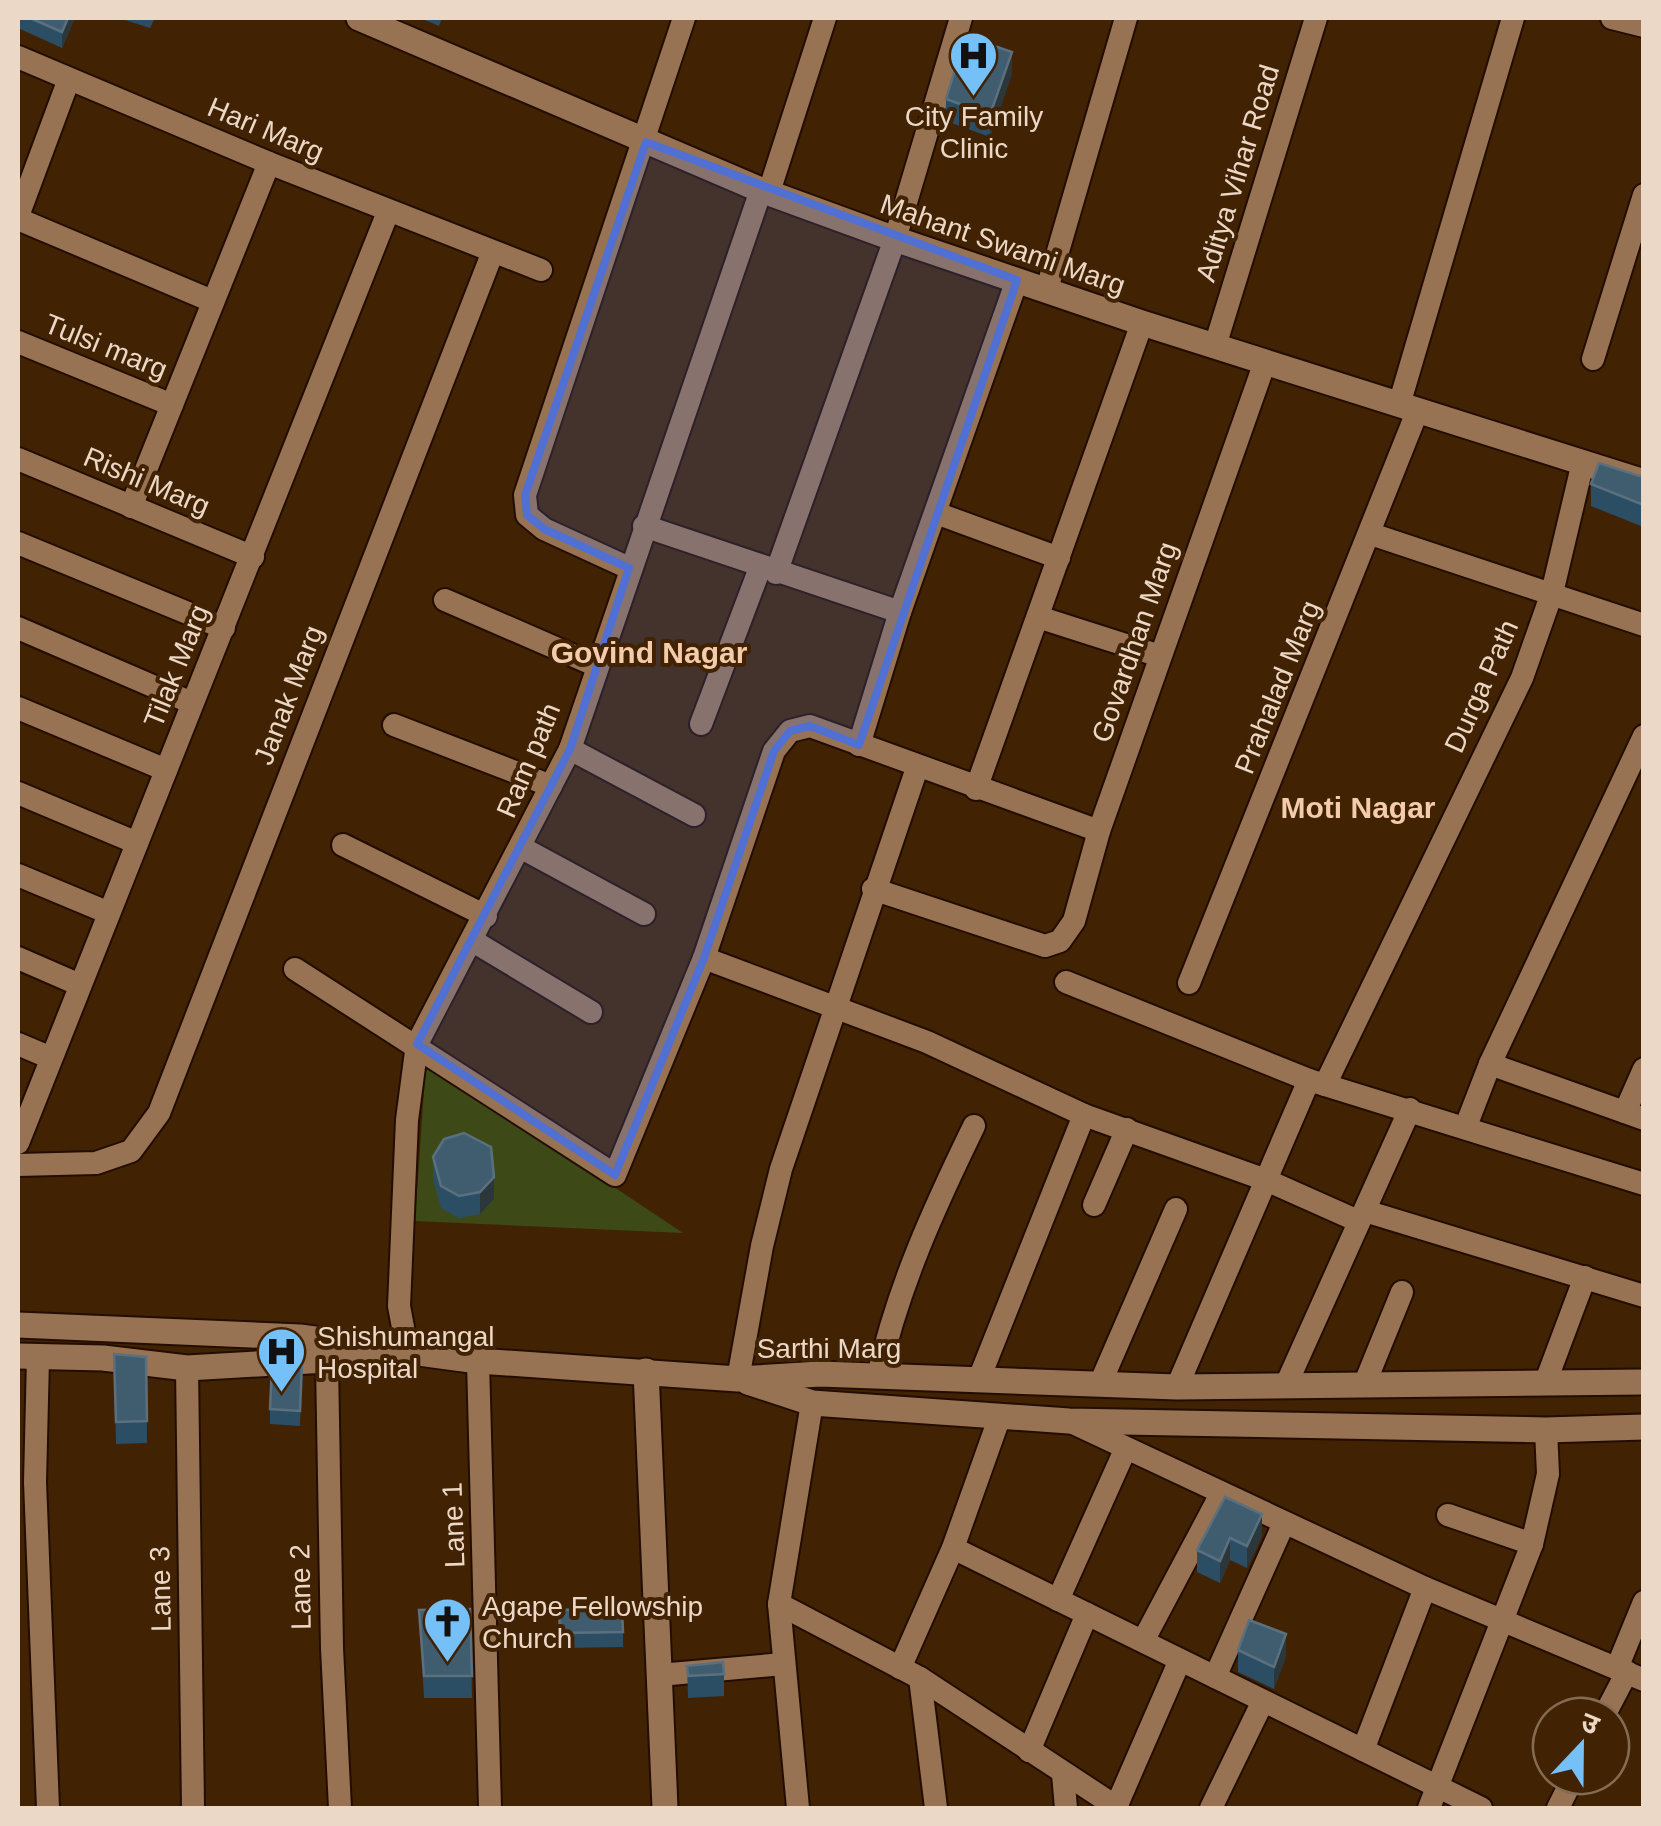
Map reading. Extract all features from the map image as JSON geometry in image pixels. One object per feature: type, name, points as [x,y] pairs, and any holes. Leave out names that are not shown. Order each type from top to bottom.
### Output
[{"type":"street","name":"Mahant Swami Marg","points":[[359,18],[646,142],[895,239],[1142,324],[1644,482]]},
{"type":"street","points":[[629,568],[544,529],[527,515],[526,495],[684,18]]},
{"type":"street","name":"Ram path","points":[[408,1354],[399,1306],[407,1120],[416,1044],[522,848],[570,748],[629,568],[825,18]]},
{"type":"street","points":[[701,724],[768,570],[895,239],[961,18]]},
{"type":"street","points":[[1047,289],[1126,18]]},
{"type":"street","name":"Aditya Vihar Road","points":[[1215,346],[1316,18]]},
{"type":"street","name":"Prahalad Marg","points":[[1189,984],[1371,534],[1513,18]]},
{"type":"street","points":[[1612,18],[1644,26]]},
{"type":"street","name":"Hari Marg","points":[[18,57],[269,164],[541,270]]},
{"type":"street","points":[[69,79],[18,218],[212,302]]},
{"type":"street","points":[[131,507],[269,164]]},
{"type":"street","points":[[1593,359],[1644,195]]},
{"type":"street","name":"Tilak Marg","points":[[18,1143],[388,212]]},
{"type":"street","name":"Janak Marg","points":[[18,1165],[96,1163],[132,1152],[160,1114],[492,254]]},
{"type":"street","points":[[859,745],[900,612],[1017,280]]},
{"type":"street","points":[[976,789],[1142,324]]},
{"type":"street","name":"Tulsi marg","points":[[18,342],[172,405]]},
{"type":"street","name":"Govardhan Marg","points":[[873,889],[1045,946],[1060,941],[1074,921],[1099,831],[1265,362]]},
{"type":"street","name":"Rishi Marg","points":[[18,460],[253,557]]},
{"type":"street","name":"Durga Path","points":[[1182,1386],[1266,1180],[1522,678],[1552,593],[1583,462]]},
{"type":"street","points":[[936,512],[1059,558]]},
{"type":"street","points":[[644,526],[900,612]]},
{"type":"street","points":[[1371,534],[1644,625]]},
{"type":"street","points":[[18,542],[224,628]]},
{"type":"street","points":[[445,600],[597,666]]},
{"type":"street","points":[[1038,616],[1160,656]]},
{"type":"street","points":[[18,628],[192,704]]},
{"type":"street","points":[[18,708],[166,770]]},
{"type":"street","points":[[394,725],[551,786]]},
{"type":"street","points":[[295,969],[615,1175],[704,958],[774,751],[790,731],[810,726],[1099,831]]},
{"type":"street","points":[[1466,1126],[1490,1064],[1644,736]]},
{"type":"street","points":[[570,748],[694,815]]},
{"type":"street","points":[[917,768],[834,1006],[766,1227],[738,1379],[812,1403],[1069,1421],[1546,1430],[1644,1427]]},
{"type":"street","points":[[18,793],[137,843]]},
{"type":"street","points":[[344,845],[486,916]]},
{"type":"street","points":[[522,848],[644,914]]},
{"type":"street","points":[[18,875],[108,913]]},
{"type":"street","points":[[473,941],[591,1012]]},
{"type":"street","points":[[18,958],[80,985]]},
{"type":"street","points":[[704,958],[927,1042],[1084,1115],[1362,1216],[1644,1296]]},
{"type":"street","points":[[1066,982],[1312,1088],[1410,1109],[1644,1184]]},
{"type":"street","points":[[18,1044],[50,1058]]},
{"type":"street","points":[[1490,1064],[1634,1116],[1644,1070]]},
{"type":"street","points":[[1286,1384],[1410,1109]]},
{"type":"street","points":[[979,1379],[1084,1115]]},
{"type":"street","points":[[878,1376],[892,1315],[924,1229],[974,1126]]},
{"type":"street","points":[[1094,1205],[1127,1129]]},
{"type":"street","points":[[1100,1384],[1176,1209]]},
{"type":"street","points":[[1546,1381],[1584,1277]]},
{"type":"street","points":[[1364,1383],[1402,1292]]},
{"type":"street","name":"Sarthi Marg","points":[[18,1326],[300,1337],[478,1361],[738,1379],[792,1374],[1182,1386],[1644,1382]]},
{"type":"street","points":[[186,1334],[187,1368]]},
{"type":"street","points":[[48,1808],[28,1567],[28,1357],[103,1358],[187,1368],[327,1364],[408,1354]]},
{"type":"street","name":"Lane 1","points":[[478,1361],[490,1808]]},
{"type":"street","name":"Lane 2","points":[[327,1364],[332,1648],[340,1808]]},
{"type":"street","name":"Lane 3","points":[[187,1368],[193,1808]]},
{"type":"street","points":[[646,1371],[664,1808]]},
{"type":"street","points":[[1178,1423],[1182,1386]]},
{"type":"street","points":[[798,1808],[779,1604],[812,1403]]},
{"type":"street","points":[[936,1808],[910,1673],[1000,1416]]},
{"type":"street","points":[[1069,1421],[1425,1588],[1629,1674]]},
{"type":"street","points":[[1434,1798],[1532,1544],[1548,1474],[1546,1430]]},
{"type":"street","points":[[1058,1600],[1125,1450]]},
{"type":"street","points":[[1143,1642],[1221,1494]]},
{"type":"street","points":[[1448,1515],[1532,1544]]},
{"type":"street","points":[[1215,1677],[1284,1523]]},
{"type":"street","points":[[953,1548],[1363,1750],[1434,1798],[1481,1808]]},
{"type":"street","points":[[1363,1750],[1425,1588]]},
{"type":"street","points":[[1616,1696],[1629,1674],[1644,1602]]},
{"type":"street","points":[[779,1604],[910,1673],[1117,1808],[1180,1660]]},
{"type":"street","points":[[1029,1751],[1087,1614]]},
{"type":"street","points":[[660,1675],[782,1664]]},
{"type":"street","points":[[1212,1808],[1263,1700]]},
{"type":"street","points":[[1063,1774],[1066,1808]]},
{"type":"highlighted area","points":[[646,142],[1017,280],[859,745],[810,726],[790,731],[774,751],[704,958],[615,1175],[417,1044],[570,749],[629,568],[544,529],[527,515],[525,495]]},
{"type":"green space","points":[[426,1062],[683,1233],[415,1221]]},
{"type":"building","points":[[30,18],[68,18],[62,32]]},
{"type":"building","points":[[965,36],[1012,52],[990,115],[946,99]]},
{"type":"building","points":[[1599,463],[1644,475],[1641,504],[1591,484]]},
{"type":"building","points":[[464,1133],[491,1147],[494,1177],[480,1192],[459,1196],[441,1186],[433,1157],[444,1139]]},
{"type":"building","points":[[114,1354],[146,1357],[147,1421],[116,1422]]},
{"type":"building","points":[[302,1363],[300,1411],[270,1409],[272,1365]]},
{"type":"building","points":[[1225,1497],[1262,1514],[1247,1546],[1230,1538],[1220,1561],[1197,1550]]},
{"type":"building","points":[[622,1608],[623,1632],[560,1633],[559,1610]]},
{"type":"building","name":"Agape Fellowship Church","points":[[470,1609],[472,1676],[424,1676],[419,1610]]},
{"type":"building","points":[[1249,1620],[1286,1634],[1274,1667],[1238,1650]]},
{"type":"building","points":[[723,1662],[724,1674],[688,1676],[687,1666]]},
{"type":"place","name":"City Family Clinic","points":[[974,98]]},
{"type":"place","name":"Shishumangal Hospital","points":[[282,1394]]},
{"type":"place","name":"Agape Fellowship Church","points":[[447,1664]]},
{"type":"district","name":"Govind Nagar","points":[[649,653]]},
{"type":"district","name":"Moti Nagar","points":[[1358,808]]}]
